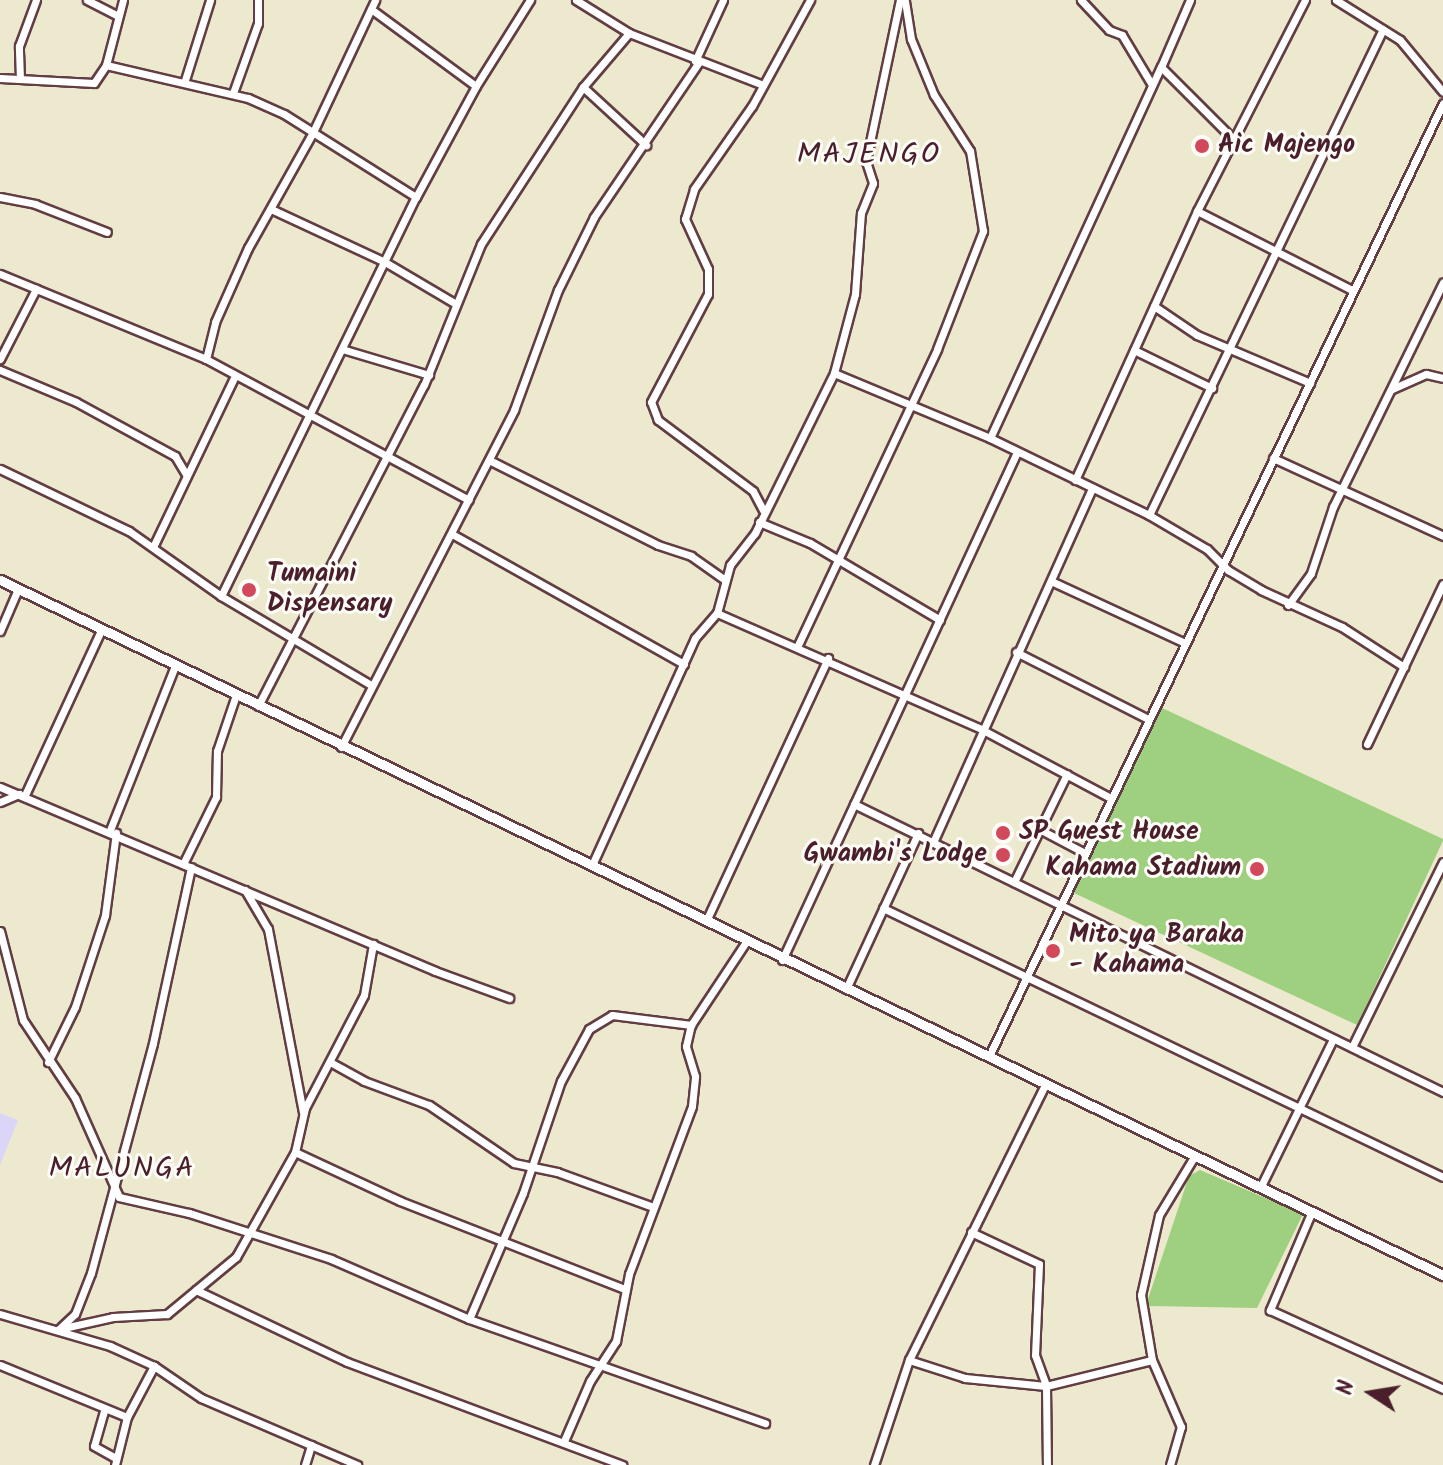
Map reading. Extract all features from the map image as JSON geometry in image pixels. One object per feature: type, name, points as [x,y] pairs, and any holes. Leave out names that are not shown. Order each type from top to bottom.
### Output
[{"type":"street","points":[[20,79],[20,44],[36,0]]},
{"type":"street","points":[[87,0],[117,15]]},
{"type":"street","points":[[0,78],[88,84],[106,65],[123,0]]},
{"type":"street","points":[[185,80],[210,0]]},
{"type":"street","points":[[233,93],[257,28],[258,0]]},
{"type":"street","points":[[206,359],[225,299],[313,132],[375,0]]},
{"type":"street","points":[[221,596],[416,197],[476,86],[530,0]]},
{"type":"street","points":[[576,0],[629,33],[763,85]]},
{"type":"street","points":[[341,747],[489,460],[594,217],[646,145],[697,61],[723,0]]},
{"type":"street","points":[[763,511],[753,491],[717,469],[658,420],[651,407],[708,294],[708,269],[687,226],[689,205],[702,173],[763,85],[810,0]]},
{"type":"street","points":[[592,865],[695,638],[717,613],[725,580],[759,522],[834,373],[855,294],[861,213],[873,183],[866,161],[902,0]]},
{"type":"street","points":[[798,645],[954,312],[984,226],[970,151],[934,95],[911,39],[902,0]]},
{"type":"street","points":[[1081,0],[1109,30],[1122,35],[1152,85]]},
{"type":"street","points":[[990,438],[1190,0]]},
{"type":"street","points":[[1075,480],[1197,211],[1305,0]]},
{"type":"street","points":[[1336,0],[1383,29],[1443,92]]},
{"type":"street","points":[[371,9],[476,86]]},
{"type":"street","points":[[1149,515],[1383,29]]},
{"type":"street","points":[[258,706],[429,375],[481,244],[583,87],[629,33]]},
{"type":"street","points":[[106,65],[233,93],[313,132],[416,197]]},
{"type":"street","points":[[1161,67],[1234,140]]},
{"type":"street","points":[[1435,81],[1443,73]]},
{"type":"street","points":[[583,87],[646,145]]},
{"type":"street","points":[[990,1054],[1146,718],[1443,103]]},
{"type":"street","points":[[0,197],[35,204],[107,232]]},
{"type":"street","points":[[271,209],[385,262],[456,304]]},
{"type":"street","points":[[1197,211],[1352,290]]},
{"type":"street","points":[[0,274],[206,359],[234,378],[469,500]]},
{"type":"street","points":[[1288,605],[1311,573],[1325,526],[1443,282]]},
{"type":"street","points":[[0,359],[36,289]]},
{"type":"street","points":[[1154,306],[1197,335],[1232,347],[1310,383]]},
{"type":"street","points":[[342,349],[429,375]]},
{"type":"street","points":[[1134,350],[1212,388]]},
{"type":"street","points":[[0,370],[123,426],[175,456],[186,474]]},
{"type":"street","points":[[834,373],[913,403],[1149,515],[1288,605],[1342,627],[1404,667]]},
{"type":"street","points":[[1392,389],[1426,374],[1443,378]]},
{"type":"street","points":[[153,547],[234,378]]},
{"type":"street","points":[[782,960],[1017,452]]},
{"type":"street","points":[[1273,458],[1345,487],[1443,536]]},
{"type":"street","points":[[489,460],[691,556],[725,580]]},
{"type":"street","points":[[0,469],[101,515],[153,547],[221,596],[371,685]]},
{"type":"street","points":[[934,840],[976,752],[981,729],[1092,488]]},
{"type":"street","points":[[759,522],[838,560],[940,620]]},
{"type":"street","points":[[452,534],[533,575],[684,664]]},
{"type":"street","points":[[0,580],[341,747],[592,865],[782,960],[990,1054],[1194,1157],[1261,1186],[1443,1275]]},
{"type":"street","points":[[1051,581],[1183,642]]},
{"type":"street","points":[[1367,744],[1443,584]]},
{"type":"street","points":[[0,631],[18,589]]},
{"type":"street","points":[[717,613],[828,658],[904,698],[981,729],[1109,797]]},
{"type":"street","points":[[0,802],[22,796],[101,630]]},
{"type":"street","points":[[1016,652],[1146,718]]},
{"type":"street","points":[[706,921],[828,658]]},
{"type":"street","points":[[48,1062],[75,1007],[105,915],[113,831],[175,666]]},
{"type":"street","points":[[59,1329],[75,1314],[91,1273],[113,1192],[187,866],[216,797],[217,751],[236,695]]},
{"type":"street","points":[[1014,882],[1067,774]]},
{"type":"street","points":[[0,787],[113,831],[187,866],[509,998]]},
{"type":"street","points":[[854,804],[934,840],[1443,1092]]},
{"type":"street","points":[[1041,830],[1083,852]]},
{"type":"street","points":[[846,989],[918,833]]},
{"type":"street","points":[[1352,1047],[1443,862]]},
{"type":"street","points":[[245,890],[268,929],[304,1114]]},
{"type":"street","points":[[883,908],[1443,1177]]},
{"type":"street","points":[[0,931],[23,1020],[48,1062],[75,1098],[113,1192],[331,1259],[469,1319],[765,1423]]},
{"type":"street","points":[[564,1441],[586,1390],[604,1364],[620,1330],[625,1289],[692,1106],[695,1076],[686,1046],[691,1025],[746,942]]},
{"type":"street","points":[[59,1329],[113,1317],[163,1316],[230,1264],[295,1152],[304,1114],[366,989],[373,944]]},
{"type":"street","points":[[469,1319],[503,1239],[561,1081],[595,1023],[607,1016],[626,1015],[691,1025]]},
{"type":"street","points":[[1261,1186],[1333,1039]]},
{"type":"street","points":[[330,1062],[364,1081],[429,1105],[475,1133],[499,1156],[653,1207]]},
{"type":"street","points":[[874,1465],[909,1360],[1046,1083]]},
{"type":"street","points":[[295,1152],[400,1201],[625,1289]]},
{"type":"street","points":[[1170,1465],[1180,1424],[1152,1360],[1141,1295],[1159,1215],[1194,1157]]},
{"type":"street","points":[[1312,1211],[1270,1310],[1443,1389]]},
{"type":"street","points":[[971,1232],[1039,1264],[1035,1355],[1046,1386],[1047,1465]]},
{"type":"street","points":[[196,1290],[347,1362],[622,1465]]},
{"type":"street","points":[[0,1314],[59,1329],[154,1366],[201,1398],[357,1465]]},
{"type":"street","points":[[909,1360],[965,1378],[1046,1386],[1152,1360]]},
{"type":"street","points":[[0,1365],[104,1411],[127,1417]]},
{"type":"street","points":[[104,1411],[94,1446],[116,1461],[127,1417],[154,1366]]},
{"type":"street","points":[[305,1465],[311,1445]]},
{"type":"shaded area","points":[[0,1113],[18,1120],[0,1165]]},
{"type":"green space","name":"Kahama Stadium","points":[[1160,707],[1443,839],[1357,1025],[1073,893]]},
{"type":"green space","points":[[1200,1170],[1303,1214],[1257,1308],[1149,1306],[1147,1302],[1189,1176]]},
{"type":"place","name":"Aic Majengo","points":[[1202,146]]},
{"type":"place","name":"Tumaini Dispensary","points":[[249,590]]},
{"type":"place","name":"SP Guest House","points":[[1003,833]]},
{"type":"place","name":"Gwambi's Lodge","points":[[1003,855]]},
{"type":"place","name":"Kahama Stadium","points":[[1257,869]]},
{"type":"place","name":"Mito ya Baraka - Kahama","points":[[1053,951]]},
{"type":"district","name":"MAJENGO","points":[[869,155]]},
{"type":"district","name":"MALUNGA","points":[[122,1169]]}]
